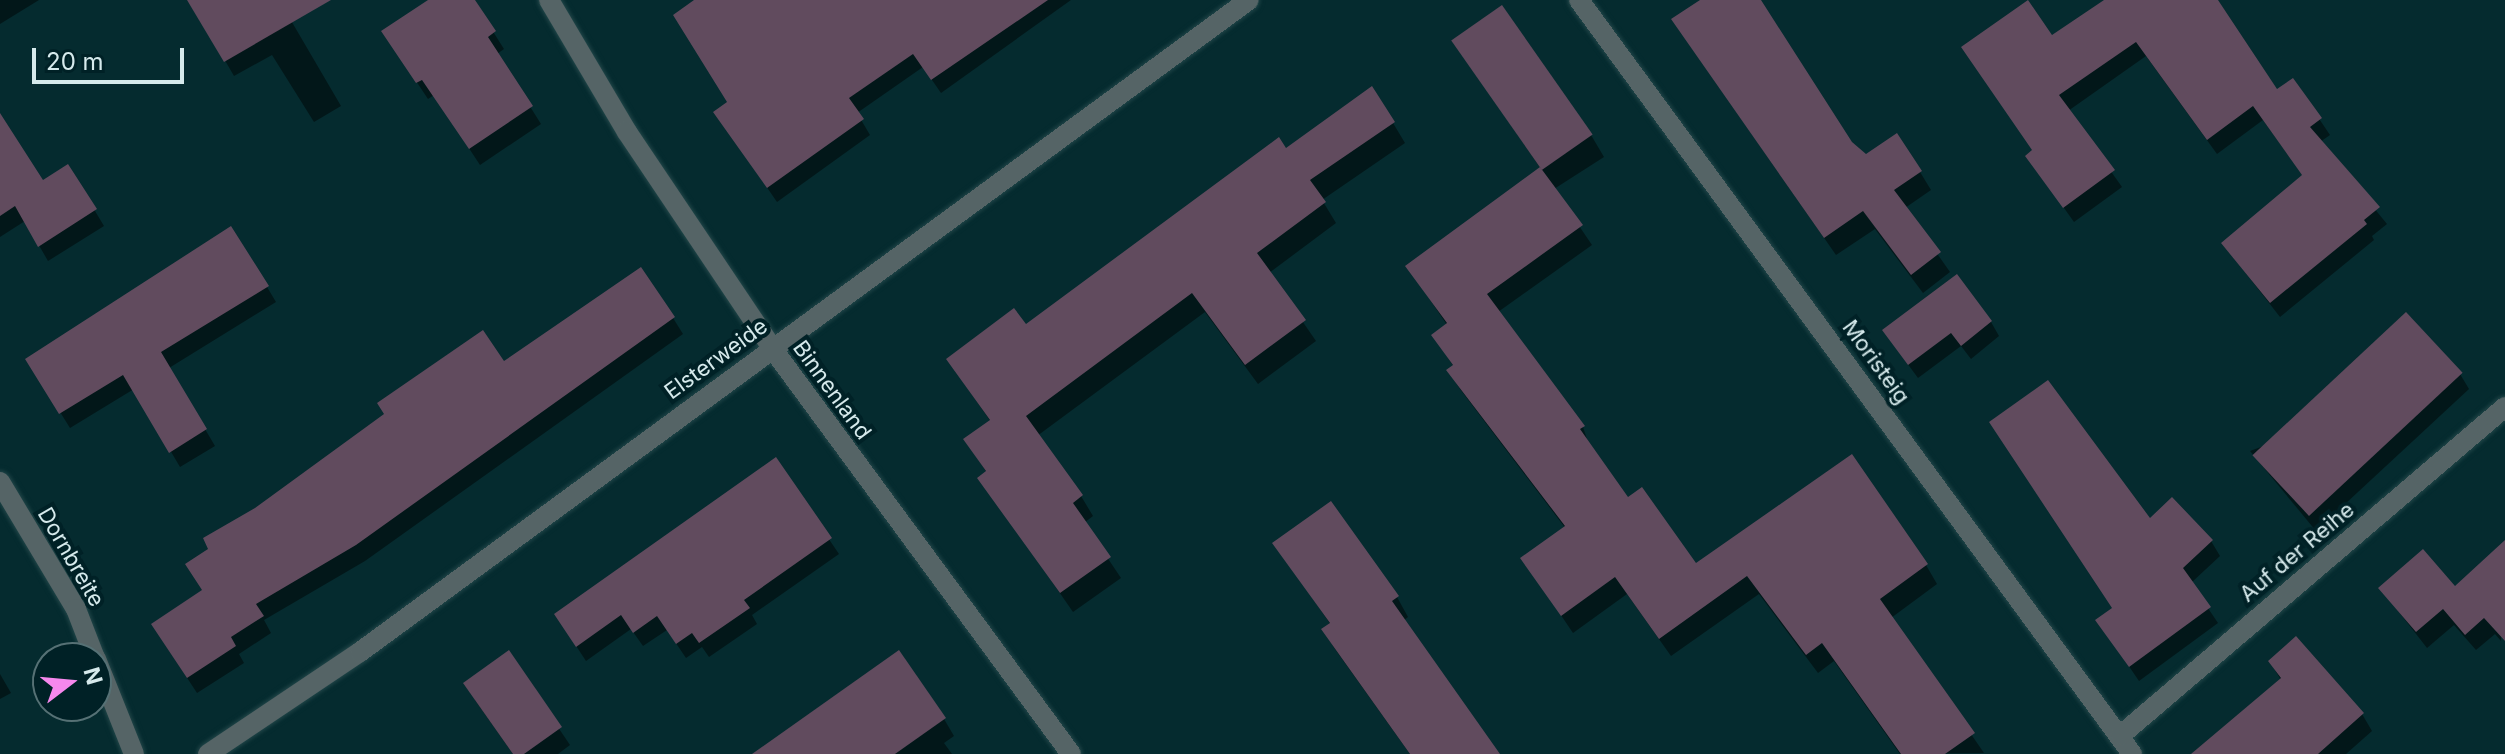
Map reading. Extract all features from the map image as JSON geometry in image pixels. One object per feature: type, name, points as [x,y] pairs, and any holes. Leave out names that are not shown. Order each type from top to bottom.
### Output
[{"type":"street","name":"Binnenland","points":[[549,0],[627,132],[772,348],[1071,754]]},
{"type":"street","name":"Elsterweide","points":[[208,754],[360,652],[1249,0]]},
{"type":"street","name":"Moristeig","points":[[1579,0],[2132,754]]},
{"type":"street","name":"Auf der Reihe","points":[[2121,735],[2505,407]]},
{"type":"street","name":"Dornbreite","points":[[0,482],[76,609],[89,642]]},
{"type":"street","name":"Dornbreite","points":[[112,699],[134,754]]},
{"type":"building","points":[[187,0],[331,0],[224,62]]},
{"type":"building","points":[[428,0],[475,0],[496,31],[488,37],[533,106],[469,149],[422,80],[416,83],[381,31]]},
{"type":"building","points":[[694,0],[1048,0],[931,80],[913,54],[849,98],[864,119],[767,188],[713,112],[727,102],[673,15]]},
{"type":"building","points":[[1700,0],[1761,0],[1852,142],[1866,154],[1897,133],[1922,171],[1894,190],[1941,252],[1911,275],[1863,211],[1824,238],[1671,19]]},
{"type":"building","points":[[2028,0],[2052,35],[2104,0],[2218,0],[2277,89],[2293,78],[2322,118],[2310,127],[2380,207],[2364,220],[2367,224],[2270,303],[2221,243],[2302,175],[2253,106],[2207,140],[2136,42],[2059,95],[2115,170],[2063,208],[2025,156],[2032,150],[1961,47]]},
{"type":"building","points":[[1502,5],[1593,134],[1542,170],[1451,41]]},
{"type":"building","points":[[1372,86],[1395,122],[1310,180],[1326,202],[1257,253],[1306,320],[1245,365],[1192,293],[1026,416],[1083,495],[1073,503],[1111,557],[1060,593],[977,478],[986,471],[963,439],[990,420],[946,359],[1014,308],[1026,324],[1279,137],[1286,148]]},
{"type":"building","points":[[0,113],[43,180],[68,164],[97,209],[38,247],[15,206],[0,216]]},
{"type":"building","points":[[1540,167],[1583,225],[1487,294],[1585,426],[1580,429],[1628,497],[1642,487],[1696,563],[1852,454],[1928,564],[1880,599],[1975,733],[1945,754],[1901,754],[1822,643],[1806,655],[1747,576],[1659,639],[1615,577],[1561,616],[1520,558],[1565,526],[1446,370],[1453,365],[1431,335],[1447,323],[1405,266]]},
{"type":"building","points":[[231,226],[269,286],[161,352],[207,429],[169,453],[123,375],[59,414],[25,359]]},
{"type":"building","points":[[641,267],[675,317],[356,545],[256,604],[264,616],[231,637],[236,646],[187,678],[151,624],[202,590],[185,564],[208,549],[203,538],[255,508],[384,414],[377,403],[483,330],[504,361]]},
{"type":"building","points":[[1957,274],[1992,321],[1961,346],[1951,333],[1908,365],[1882,330]]},
{"type":"building","points":[[2406,312],[2463,373],[2309,516],[2252,455]]},
{"type":"building","points":[[2048,380],[2150,518],[2172,497],[2213,540],[2183,568],[2211,607],[2129,667],[2095,620],[2112,608],[1989,422]]},
{"type":"building","points":[[776,457],[832,538],[744,600],[750,608],[699,643],[692,633],[676,644],[657,616],[633,633],[621,615],[576,647],[554,614]]},
{"type":"building","points":[[1331,501],[1399,596],[1392,601],[1500,754],[1410,754],[1321,629],[1330,623],[1272,543]]},
{"type":"building","points":[[2505,540],[2505,641],[2484,618],[2465,635],[2443,609],[2416,632],[2378,588],[2423,549],[2455,586]]},
{"type":"building","points":[[2296,636],[2364,713],[2318,754],[2191,754],[2281,678],[2268,661]]},
{"type":"building","points":[[509,650],[562,727],[524,754],[513,754],[463,683]]},
{"type":"building","points":[[899,650],[946,718],[895,754],[752,754]]}]
